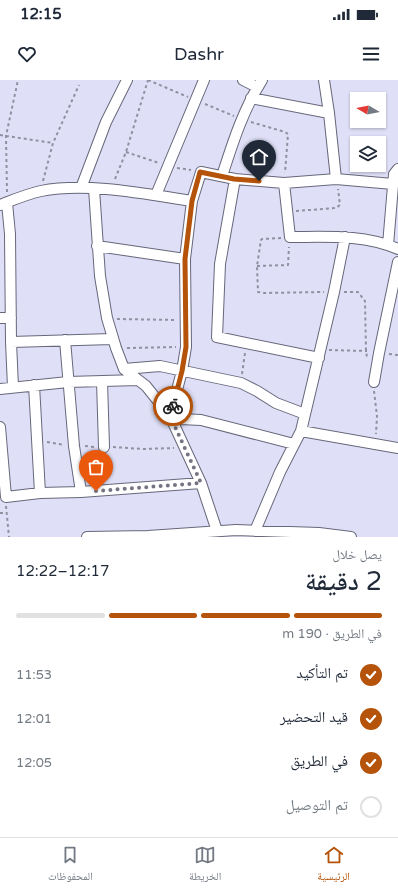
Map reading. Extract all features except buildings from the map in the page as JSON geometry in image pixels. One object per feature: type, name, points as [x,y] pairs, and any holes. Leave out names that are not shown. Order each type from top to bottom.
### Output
[{"type":"street","points":[[81,188],[106,122],[127,80]]},
{"type":"street","points":[[156,195],[204,80]]},
{"type":"street","points":[[222,176],[241,118],[260,84],[243,80]]},
{"type":"street","points":[[324,80],[336,179]]},
{"type":"street","points":[[251,98],[329,114]]},
{"type":"street","points":[[388,245],[394,174],[398,169]]},
{"type":"street","points":[[171,418],[186,347],[185,259],[192,201],[200,172],[234,179],[284,184],[336,179],[393,184]]},
{"type":"street","points":[[234,179],[220,264],[217,336],[219,338],[247,343],[320,354]]},
{"type":"street","points":[[284,184],[290,237],[345,237],[388,245],[398,250]]},
{"type":"street","points":[[13,387],[10,234],[3,204],[40,192],[81,188],[156,195],[192,201]]},
{"type":"street","points":[[94,189],[100,276],[107,318],[114,343],[124,369],[146,386],[171,418],[201,483],[217,530]]},
{"type":"street","points":[[255,531],[280,472],[301,431],[320,354],[345,237]]},
{"type":"street","points":[[98,246],[185,259]]},
{"type":"street","points":[[374,382],[398,262]]},
{"type":"street","points":[[0,318],[11,318]]},
{"type":"street","points":[[11,342],[65,340],[114,343]]},
{"type":"street","points":[[65,340],[74,446],[81,492]]},
{"type":"street","points":[[124,369],[160,366],[241,383],[279,405],[305,414]]},
{"type":"street","points":[[0,389],[68,382],[138,380]]},
{"type":"street","points":[[102,381],[104,447]]},
{"type":"street","points":[[34,385],[40,493]]},
{"type":"street","points":[[171,418],[201,420],[294,444]]},
{"type":"street","points":[[0,427],[6,497],[40,493],[81,492],[201,483]]},
{"type":"street","points":[[301,431],[398,448]]},
{"type":"street","points":[[87,537],[148,536],[217,530],[235,534],[255,531],[319,533],[351,537]]},
{"type":"path","points":[[3,204],[6,136],[18,80]]},
{"type":"path","points":[[111,190],[126,152],[148,80],[241,118],[288,134],[284,184]]},
{"type":"path","points":[[40,192],[53,143],[79,86]]},
{"type":"path","points":[[0,135],[53,143]]},
{"type":"path","points":[[126,152],[168,166],[200,172]]},
{"type":"path","points":[[287,212],[332,209],[339,206],[340,203],[336,179]]},
{"type":"path","points":[[257,266],[288,265],[290,237],[262,238],[260,242],[257,266],[258,292],[358,292],[363,297],[365,301],[366,351],[320,354]]},
{"type":"path","points":[[107,318],[186,320]]},
{"type":"path","points":[[114,343],[186,347]]},
{"type":"path","points":[[241,383],[247,343]]},
{"type":"path","points":[[374,382],[374,396],[377,416],[376,443]]},
{"type":"path","points":[[38,441],[74,446],[142,449],[184,447]]},
{"type":"path","points":[[0,513],[7,513],[9,537]]},
{"type":"way so far","points":[[96,491],[201,483],[170,416],[173,406]]},
{"type":"route","points":[[173,406],[182,371],[186,347],[185,259],[192,201],[200,172],[234,179],[259,181]]}]
